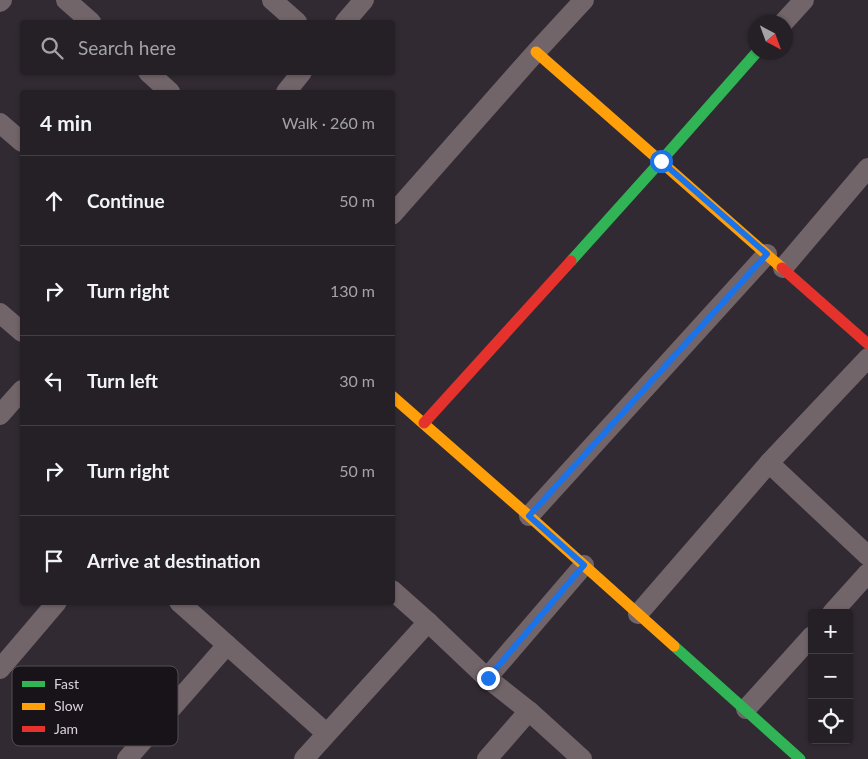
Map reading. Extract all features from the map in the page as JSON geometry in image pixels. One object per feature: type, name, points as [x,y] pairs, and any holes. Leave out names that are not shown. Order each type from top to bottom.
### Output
[{"type":"street","points":[[66,0],[89,20]]},
{"type":"street","points":[[272,0],[295,20]]},
{"type":"street","points":[[347,20],[364,0]]},
{"type":"street","points":[[395,212],[584,0]]},
{"type":"street","points":[[790,15],[804,0]]},
{"type":"street","points":[[536,52],[868,344]]},
{"type":"street","points":[[424,423],[751,60]]},
{"type":"street","points":[[151,75],[168,90]]},
{"type":"street","points":[[288,90],[300,75]]},
{"type":"street","points":[[0,122],[20,140]]},
{"type":"street","points":[[782,268],[868,168]]},
{"type":"street","points":[[529,516],[767,254]]},
{"type":"street","points":[[0,313],[20,330]]},
{"type":"street","points":[[638,614],[769,463],[868,358]]},
{"type":"street","points":[[0,415],[20,392]]},
{"type":"street","points":[[395,399],[800,759]]},
{"type":"street","points":[[769,463],[868,556]]},
{"type":"street","points":[[488,678],[584,565]]},
{"type":"street","points":[[836,609],[868,573]]},
{"type":"street","points":[[395,593],[488,678],[529,711],[582,759]]},
{"type":"street","points":[[2,663],[54,605]]},
{"type":"street","points":[[181,605],[326,733]]},
{"type":"street","points":[[304,759],[428,622]]},
{"type":"street","points":[[746,709],[808,640]]},
{"type":"street","points":[[178,701],[227,645]]},
{"type":"street","points":[[486,759],[529,711]]},
{"type":"street","points":[[127,759],[138,746]]},
{"type":"traffic: fast","points":[[571,261],[750,60]]},
{"type":"traffic: fast","points":[[674,646],[800,759]]},
{"type":"traffic: slow","points":[[536,52],[782,268]]},
{"type":"traffic: slow","points":[[395,399],[674,646]]},
{"type":"traffic: jam","points":[[424,423],[571,261]]},
{"type":"traffic: jam","points":[[782,268],[868,344]]},
{"type":"route","points":[[488,678],[584,565],[529,516],[767,254],[661,161]]}]
